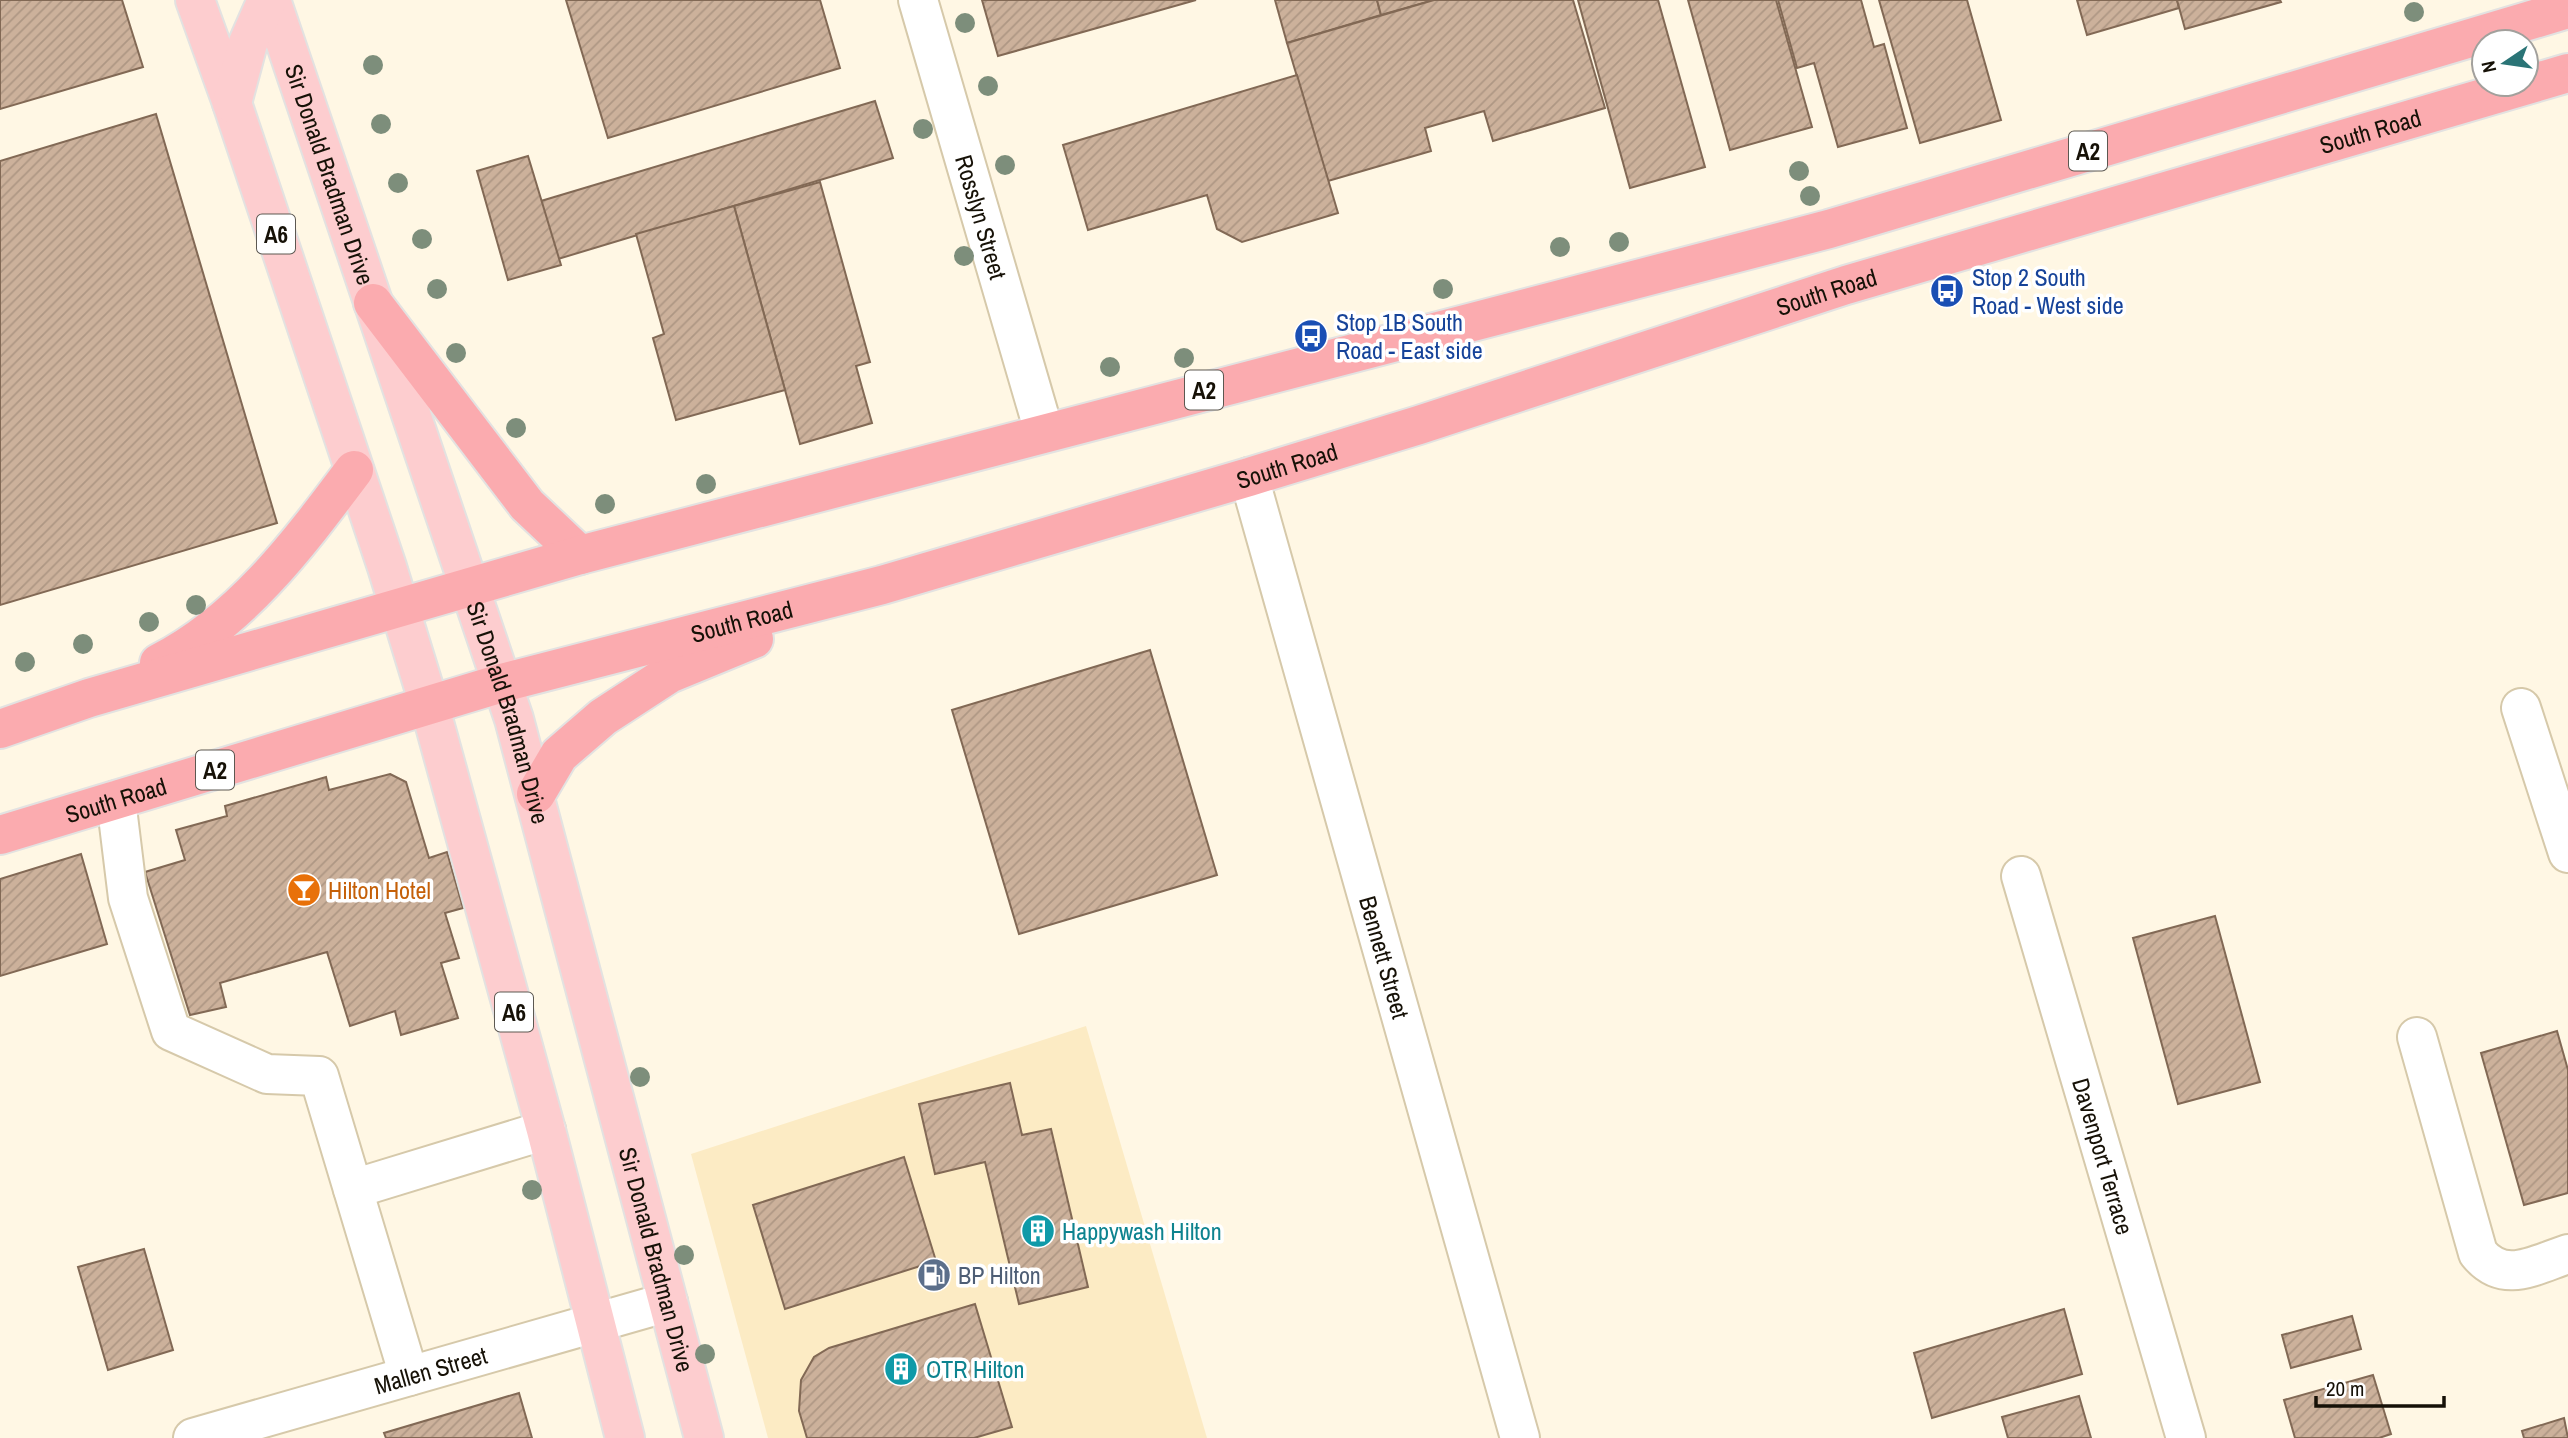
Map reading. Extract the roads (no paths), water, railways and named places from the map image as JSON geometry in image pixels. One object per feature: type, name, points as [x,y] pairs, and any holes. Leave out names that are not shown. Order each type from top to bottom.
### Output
[{"type":"highway","name":"A2","points":[[0,729],[89,698],[580,555],[1829,229],[2568,9]]},
{"type":"highway","name":"South Road","points":[[0,835],[502,683],[882,585],[1249,477],[1419,425],[1846,285],[2568,73]]},
{"type":"highway","points":[[373,303],[527,505],[580,555]]},
{"type":"highway","points":[[89,698],[190,648],[247,599],[306,535],[354,470]]},
{"type":"highway","points":[[536,794],[565,748],[603,717],[669,674],[882,585]]},
{"type":"main road","name":"A6","points":[[195,0],[400,607],[546,1130],[625,1438]]},
{"type":"main road","points":[[232,103],[248,43],[269,0]]},
{"type":"main road","name":"Sir Donald Bradman Drive","points":[[269,0],[502,683],[536,794],[704,1438]]},
{"type":"street","name":"Rosslyn Street","points":[[918,0],[1044,432]]},
{"type":"street","name":"Bennett Street","points":[[1249,477],[1520,1438]]},
{"type":"street","points":[[2521,708],[2568,853]]},
{"type":"street","points":[[116,800],[128,898],[171,1031],[267,1074],[319,1076],[409,1376]]},
{"type":"street","name":"Davenport Terrace","points":[[2021,876],[2186,1438]]},
{"type":"street","points":[[2417,1037],[2478,1253],[2488,1266],[2504,1272],[2568,1254]]},
{"type":"street","points":[[353,1189],[546,1130]]},
{"type":"street","name":"Mallen Street","points":[[193,1438],[594,1321],[668,1302]]},
{"type":"place","name":"Stop 2 South Road - West side","points":[[1947,291]]},
{"type":"place","name":"Stop 1B South Road - East side","points":[[1311,336]]},
{"type":"place","name":"Hilton Hotel","points":[[304,890]]},
{"type":"place","name":"Happywash Hilton","points":[[1038,1231]]},
{"type":"place","name":"BP Hilton","points":[[934,1275]]},
{"type":"place","name":"OTR Hilton","points":[[901,1369]]}]
